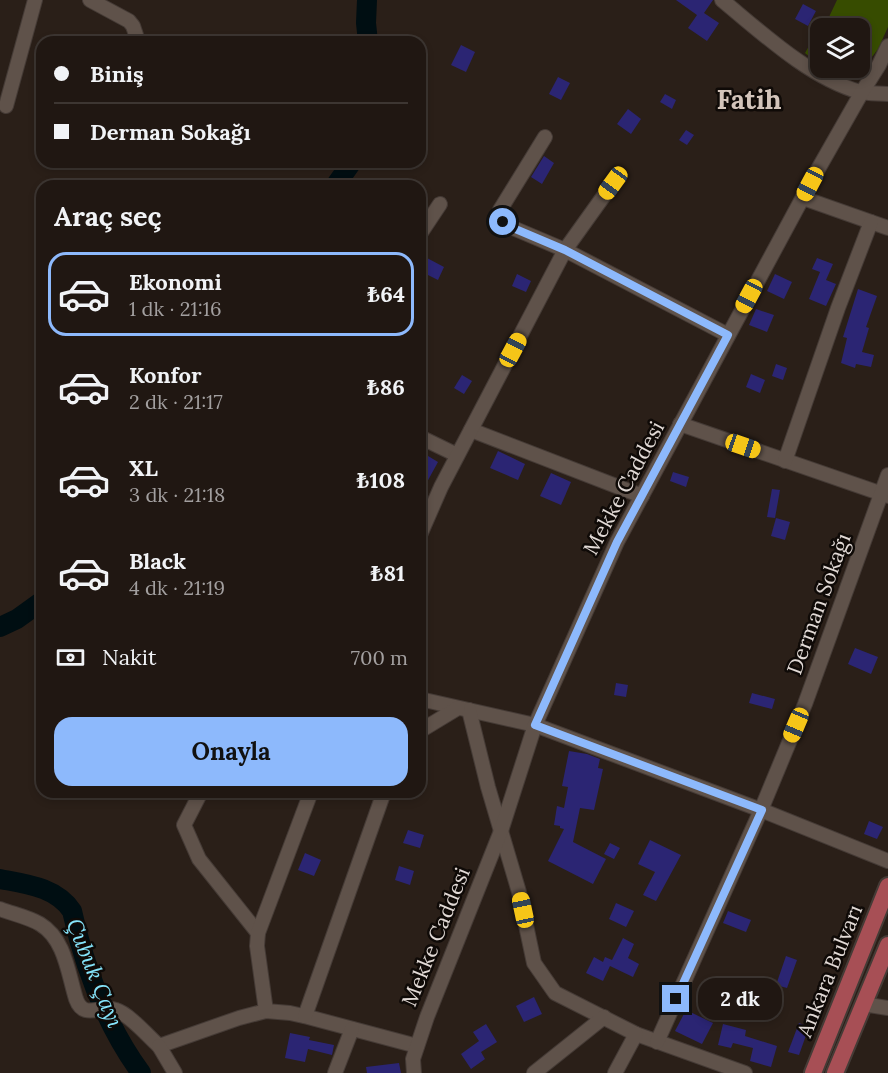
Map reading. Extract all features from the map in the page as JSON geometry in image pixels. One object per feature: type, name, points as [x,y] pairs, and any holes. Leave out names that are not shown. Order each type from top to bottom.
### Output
[{"type":"main road","name":"Ankara Bulvarı","points":[[813,1073],[888,886]]},
{"type":"main road","name":"Ankara Bulvarı","points":[[835,1073],[888,945]]},
{"type":"street","points":[[6,106],[35,0]]},
{"type":"street","points":[[90,0],[129,21],[136,35]]},
{"type":"street","points":[[722,0],[791,55],[826,78],[862,92],[888,94]]},
{"type":"street","name":"Mekke Caddesi","points":[[414,1073],[413,1059],[427,1017],[501,831],[535,725],[617,542],[802,198],[879,66],[888,46]]},
{"type":"street","points":[[545,137],[502,207],[500,215],[506,225],[565,250],[728,335]]},
{"type":"street","points":[[426,521],[457,455],[565,250],[613,183]]},
{"type":"street","points":[[802,198],[888,228]]},
{"type":"street","points":[[426,225],[440,204]]},
{"type":"street","points":[[786,461],[838,308],[871,222]]},
{"type":"street","points":[[680,424],[885,495]]},
{"type":"street","points":[[471,430],[642,496]]},
{"type":"street","points":[[426,440],[457,455]]},
{"type":"street","name":"Derman Sokağı","points":[[657,1042],[762,810],[885,495],[888,475]]},
{"type":"street","points":[[426,700],[535,725],[762,810],[888,861]]},
{"type":"street","points":[[426,728],[464,709]]},
{"type":"street","points":[[464,709],[519,892],[534,963],[555,993],[636,1034],[745,1073]]},
{"type":"street","points":[[198,798],[184,825],[199,860],[258,933]]},
{"type":"street","points":[[266,1011],[258,933],[309,798]]},
{"type":"street","points":[[305,1016],[382,798]]},
{"type":"street","points":[[0,909],[33,921],[51,933],[61,948],[80,1007],[87,1011],[114,1009],[125,1013],[159,1046],[175,1073]]},
{"type":"street","points":[[863,1004],[888,1008]]},
{"type":"street","points":[[159,1046],[266,1011],[305,1016],[417,1046]]},
{"type":"street","points":[[534,1073],[604,1017]]},
{"type":"street","points":[[335,1073],[352,1029]]},
{"type":"street","points":[[615,1073],[636,1034]]},
{"type":"green space","points":[[837,0],[888,0],[888,27],[878,49],[870,59],[870,18],[825,18],[829,17]]},
{"type":"green space","points":[[810,44],[810,57],[805,53]]},
{"type":"building","points":[[676,0],[713,0],[704,13],[719,23],[707,41],[688,28],[697,15]]},
{"type":"building","points":[[803,4],[816,11],[810,18],[808,26],[795,19]]},
{"type":"building","points":[[461,45],[475,52],[466,72],[451,65]]},
{"type":"building","points":[[558,77],[570,83],[561,100],[549,94]]},
{"type":"building","points":[[665,94],[676,100],[672,109],[660,102]]},
{"type":"building","points":[[628,109],[641,119],[631,134],[617,124]]},
{"type":"building","points":[[686,130],[694,135],[687,145],[679,140]]},
{"type":"building","points":[[544,156],[554,163],[542,184],[531,177]]},
{"type":"building","points":[[427,258],[444,267],[438,280],[426,274]]},
{"type":"building","points":[[817,258],[833,264],[826,280],[836,284],[826,306],[809,299],[820,272],[812,269]]},
{"type":"building","points":[[517,274],[531,281],[526,292],[512,286]]},
{"type":"building","points":[[775,274],[792,282],[784,299],[767,291]]},
{"type":"building","points":[[858,289],[877,296],[866,327],[869,328],[862,352],[874,355],[871,367],[856,364],[855,368],[841,363],[847,338],[843,337]]},
{"type":"building","points":[[756,309],[774,315],[767,332],[749,325]]},
{"type":"building","points":[[776,364],[787,368],[783,380],[772,376]]},
{"type":"building","points":[[751,374],[765,380],[760,393],[746,387]]},
{"type":"building","points":[[462,375],[472,381],[464,394],[454,388]]},
{"type":"building","points":[[498,451],[525,464],[518,480],[490,468]]},
{"type":"building","points":[[426,455],[438,462],[426,481]]},
{"type":"building","points":[[673,472],[689,477],[686,487],[670,481]]},
{"type":"building","points":[[551,473],[571,482],[561,505],[540,496]]},
{"type":"building","points":[[772,489],[780,490],[775,518],[767,517]]},
{"type":"building","points":[[776,518],[790,522],[785,540],[771,536]]},
{"type":"building","points":[[855,648],[878,657],[871,674],[848,664]]},
{"type":"building","points":[[616,683],[628,685],[626,697],[614,695]]},
{"type":"building","points":[[752,693],[775,699],[772,709],[749,703]]},
{"type":"building","points":[[569,751],[600,759],[598,768],[603,769],[594,810],[580,808],[573,842],[606,859],[593,884],[548,861],[564,829],[554,825],[557,806],[564,808],[568,787],[562,786]]},
{"type":"building","points":[[869,821],[883,827],[877,839],[864,834]]},
{"type":"building","points":[[408,830],[424,835],[420,848],[403,843]]},
{"type":"building","points":[[650,840],[681,855],[656,901],[643,895],[655,872],[638,864]]},
{"type":"building","points":[[610,843],[620,848],[614,859],[604,854]]},
{"type":"building","points":[[305,853],[321,860],[314,876],[298,870]]},
{"type":"building","points":[[399,866],[414,871],[410,885],[395,880]]},
{"type":"building","points":[[616,903],[634,911],[626,927],[609,919]]},
{"type":"building","points":[[728,911],[751,920],[746,932],[723,923]]},
{"type":"building","points":[[623,938],[634,944],[628,958],[639,964],[633,977],[610,966],[603,981],[586,973],[594,957],[603,962],[605,957],[612,960]]},
{"type":"building","points":[[786,956],[797,960],[787,988],[776,985]]},
{"type":"building","points":[[534,997],[542,1014],[524,1022],[516,1006]]},
{"type":"building","points":[[686,1010],[713,1023],[702,1044],[675,1031]]},
{"type":"building","points":[[799,1023],[809,1027],[799,1055],[788,1052]]},
{"type":"building","points":[[486,1024],[497,1042],[481,1052],[485,1059],[471,1069],[461,1054],[479,1041],[473,1032]]},
{"type":"building","points":[[723,1024],[746,1030],[745,1036],[777,1046],[771,1067],[750,1061],[753,1048],[733,1043],[731,1048],[718,1045]]},
{"type":"building","points":[[290,1033],[334,1045],[332,1055],[308,1049],[305,1062],[285,1058]]},
{"type":"building","points":[[399,1063],[401,1073],[367,1073],[366,1067]]},
{"type":"waterway","name":"Çubuk Çayı","points":[[367,0],[367,36]]},
{"type":"waterway","name":"Çubuk Çayı","points":[[339,180],[348,168]]},
{"type":"waterway","name":"Çubuk Çayı","points":[[0,627],[17,619],[36,605]]},
{"type":"waterway","name":"Çubuk Çayı","points":[[0,879],[40,888],[58,897],[72,911],[83,954],[98,996],[117,1036],[141,1073]]},
{"type":"district","name":"Fatih","points":[[749,100]]},
{"type":"route","points":[[503,222],[565,250],[728,335],[617,542],[535,725],[762,810],[676,999]]}]
